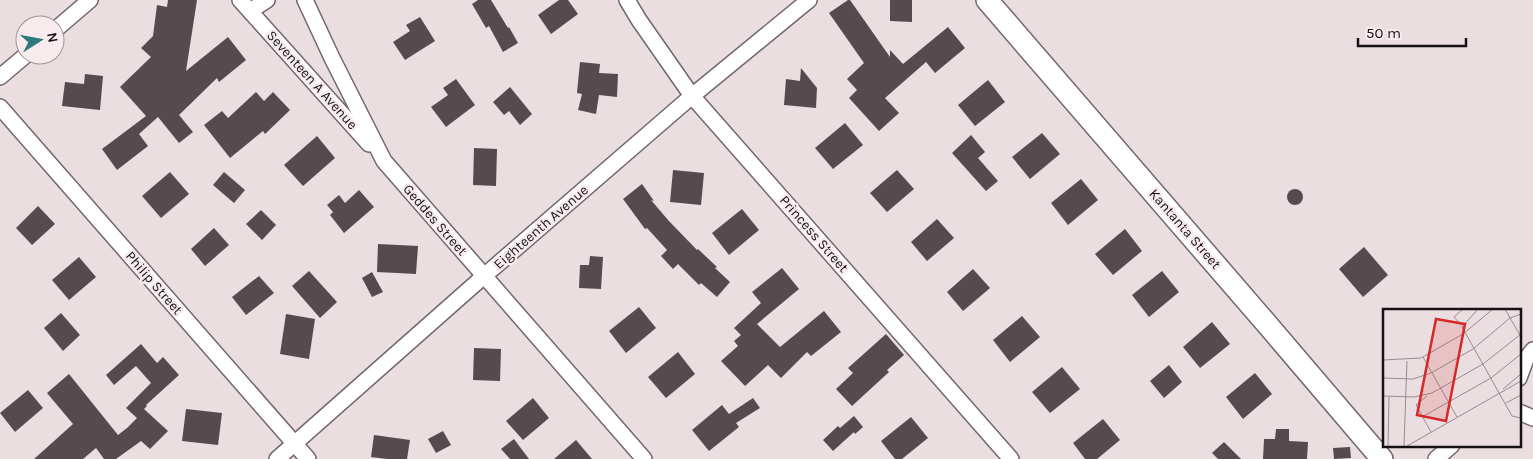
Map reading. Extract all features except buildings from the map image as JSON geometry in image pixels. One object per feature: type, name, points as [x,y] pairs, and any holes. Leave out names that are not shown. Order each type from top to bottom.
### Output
[{"type":"street","points":[[65,21],[90,0]]},
{"type":"street","points":[[245,5],[267,0]]},
{"type":"street","name":"Geddes Street","points":[[306,0],[332,58],[384,161],[644,459]]},
{"type":"street","name":"Princess Street","points":[[627,0],[692,96],[1011,459]]},
{"type":"street","name":"Eighteenth Avenue","points":[[277,459],[692,96],[809,0]]},
{"type":"street","name":"Kantanta Street","points":[[987,0],[1382,459]]},
{"type":"street","name":"Seventeen A Avenue","points":[[245,5],[384,161]]},
{"type":"street","points":[[0,77],[15,64]]},
{"type":"street","name":"Philip Street","points":[[0,107],[308,459]]},
{"type":"street","points":[[1520,375],[1526,359],[1533,350]]},
{"type":"street","points":[[1520,412],[1533,418]]},
{"type":"street","points":[[1436,459],[1451,446]]}]
